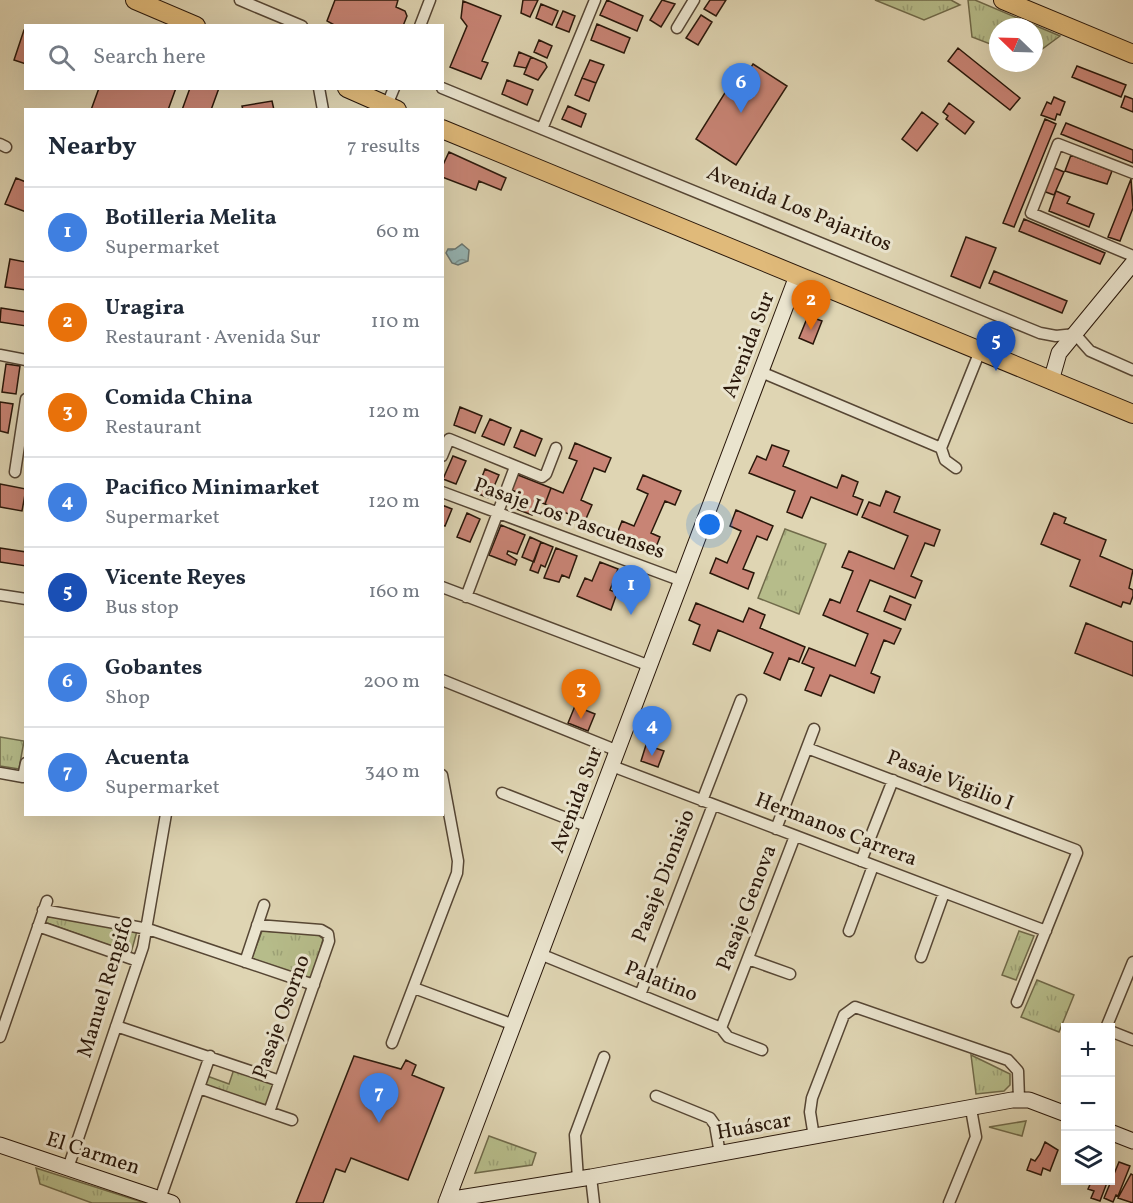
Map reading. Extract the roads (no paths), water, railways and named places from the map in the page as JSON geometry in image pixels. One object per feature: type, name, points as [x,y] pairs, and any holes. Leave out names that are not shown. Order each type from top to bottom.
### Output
[{"type":"main road","points":[[135,0],[191,24]]},
{"type":"main road","points":[[1002,0],[1133,54]]},
{"type":"main road","points":[[354,90],[392,101]]},
{"type":"main road","points":[[444,130],[1133,414]]},
{"type":"street","points":[[240,0],[297,24]]},
{"type":"street","points":[[421,24],[430,0]]},
{"type":"street","points":[[542,129],[595,0]]},
{"type":"street","points":[[676,28],[694,0]]},
{"type":"street","name":"Avenida Los Pajaritos","points":[[444,89],[1040,333],[1056,336],[1075,334]]},
{"type":"street","points":[[319,90],[323,108]]},
{"type":"street","points":[[1133,173],[1058,144],[1030,213],[1133,256]]},
{"type":"street","points":[[1051,381],[1059,353],[1133,263]]},
{"type":"street","name":"Avenida Sur","points":[[446,1202],[797,276]]},
{"type":"street","points":[[1075,334],[1090,351],[1133,370]]},
{"type":"street","points":[[956,468],[945,460],[941,447],[980,351]]},
{"type":"street","points":[[0,355],[24,360]]},
{"type":"street","points":[[762,372],[941,447]]},
{"type":"street","points":[[15,472],[24,412]]},
{"type":"street","points":[[444,451],[449,440],[544,477],[556,448]]},
{"type":"street","points":[[466,597],[515,467]]},
{"type":"street","name":"Pasaje Los Pascuenses","points":[[444,493],[682,581]]},
{"type":"street","points":[[444,588],[650,666]]},
{"type":"street","points":[[0,595],[24,599]]},
{"type":"street","points":[[444,682],[618,751]]},
{"type":"street","name":"Pasaje Dionisio","points":[[640,994],[741,700]]},
{"type":"street","points":[[776,829],[814,729]]},
{"type":"street","name":"Pasaje Vigilio I","points":[[807,748],[1072,848],[1077,853],[1046,931]]},
{"type":"street","name":"Hermanos Carrera","points":[[612,766],[1046,931]]},
{"type":"street","points":[[0,773],[24,777]]},
{"type":"street","points":[[861,861],[892,780]]},
{"type":"street","points":[[392,1043],[458,873],[458,861],[444,786]]},
{"type":"street","points":[[502,793],[589,827]]},
{"type":"street","name":"Manuel Rengifo","points":[[68,1168],[148,929],[166,816]]},
{"type":"street","name":"Pasaje Genova","points":[[721,1028],[795,836]]},
{"type":"street","points":[[849,931],[873,866]]},
{"type":"street","points":[[921,957],[944,893]]},
{"type":"street","points":[[245,962],[264,905]]},
{"type":"street","points":[[1,1030],[45,906],[148,929],[314,985]]},
{"type":"street","name":"Pasaje Osorno","points":[[258,925],[321,930],[328,934],[329,941],[269,1112]]},
{"type":"street","points":[[38,926],[138,961]]},
{"type":"street","points":[[1017,1002],[1046,931]]},
{"type":"street","name":"Palatino","points":[[540,954],[721,1028],[729,1037],[762,1050]]},
{"type":"street","points":[[748,959],[790,974]]},
{"type":"street","points":[[1108,1023],[1133,962]]},
{"type":"street","points":[[414,988],[514,1025]]},
{"type":"street","points":[[814,1137],[810,1112],[814,1092],[844,1015],[852,1008],[862,1008],[1008,1060],[1018,1071],[1019,1099]]},
{"type":"street","points":[[116,1026],[280,1081]]},
{"type":"street","points":[[1115,1033],[1133,1040]]},
{"type":"street","points":[[166,1201],[210,1056]]},
{"type":"street","points":[[594,1203],[585,1178],[575,1135],[604,1057]]},
{"type":"street","points":[[199,1088],[292,1120]]},
{"type":"street","points":[[656,1096],[710,1118],[715,1125],[720,1154]]},
{"type":"street","name":"Huáscar","points":[[446,1202],[1019,1099],[1061,1113]]},
{"type":"street","points":[[949,1203],[976,1137],[971,1109]]},
{"type":"street","points":[[1115,1134],[1133,1141]]},
{"type":"street","name":"El Carmen","points":[[0,1145],[166,1201]]},
{"type":"water","points":[[462,244],[469,250],[468,261],[458,265],[452,263],[446,253],[448,249],[455,249]]},
{"type":"place","name":"Gobantes","points":[[741,113]]},
{"type":"place","name":"Uragira","points":[[811,330]]},
{"type":"place","name":"Vicente Reyes","points":[[996,371]]},
{"type":"place","name":"Botilleria Melita","points":[[631,615]]},
{"type":"place","name":"Comida China","points":[[581,719]]},
{"type":"place","name":"Pacifico Minimarket","points":[[652,756]]},
{"type":"place","name":"Acuenta","points":[[379,1123]]}]
